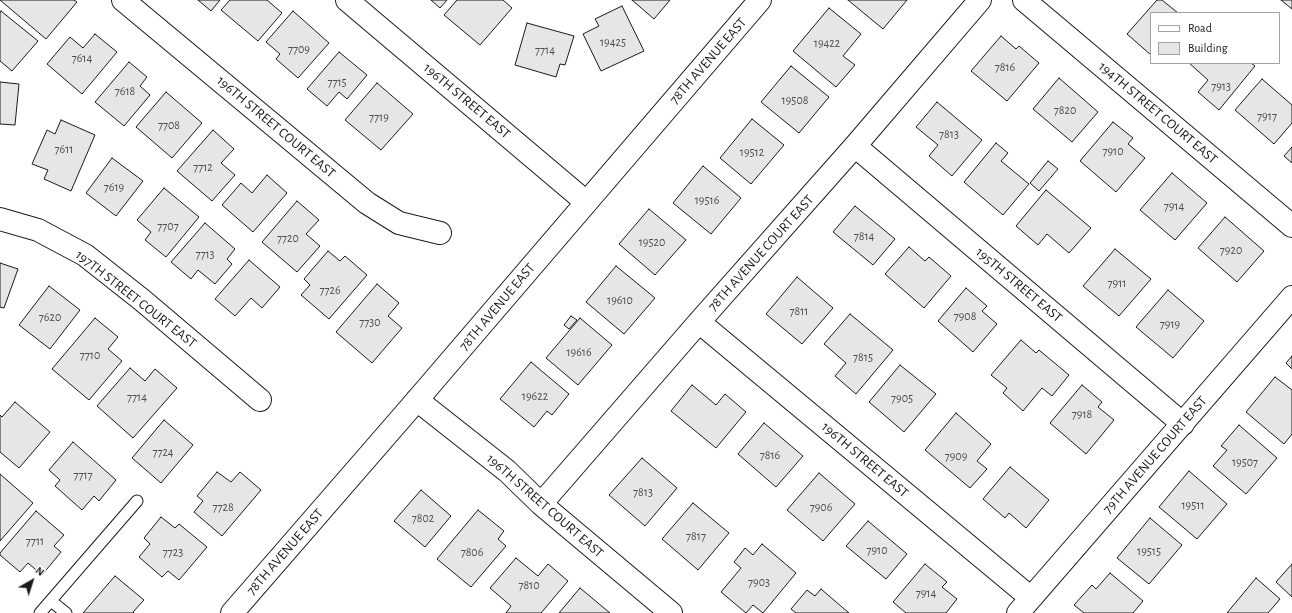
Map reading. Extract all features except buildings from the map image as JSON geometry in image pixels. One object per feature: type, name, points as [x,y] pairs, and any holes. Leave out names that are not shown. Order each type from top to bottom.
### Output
[{"type":"street","name":"196TH STREET COURT EAST","points":[[123,0],[367,203],[399,223],[440,233]]},
{"type":"street","name":"196TH STREET EAST","points":[[347,0],[586,202]]},
{"type":"street","name":"78TH AVENUE EAST","points":[[232,613],[418,400],[760,0]]},
{"type":"street","name":"78TH AVENUE COURT EAST","points":[[541,504],[699,322],[855,146],[980,0]]},
{"type":"street","name":"194TH STREET COURT EAST","points":[[1024,0],[1292,226]]},
{"type":"street","name":"195TH STREET EAST","points":[[855,146],[1183,424]]},
{"type":"street","name":"197TH STREET COURT EAST","points":[[0,219],[38,230],[85,254],[260,400]]},
{"type":"street","name":"79TH AVENUE COURT EAST","points":[[1024,605],[1292,297]]},
{"type":"street","name":"196TH STREET EAST","points":[[699,322],[1024,605]]},
{"type":"street","name":"196TH STREET COURT EAST","points":[[418,400],[507,472],[541,504],[671,613]]},
{"type":"lane","points":[[40,613],[137,501]]},
{"type":"lane","points":[[50,601],[66,613]]}]
